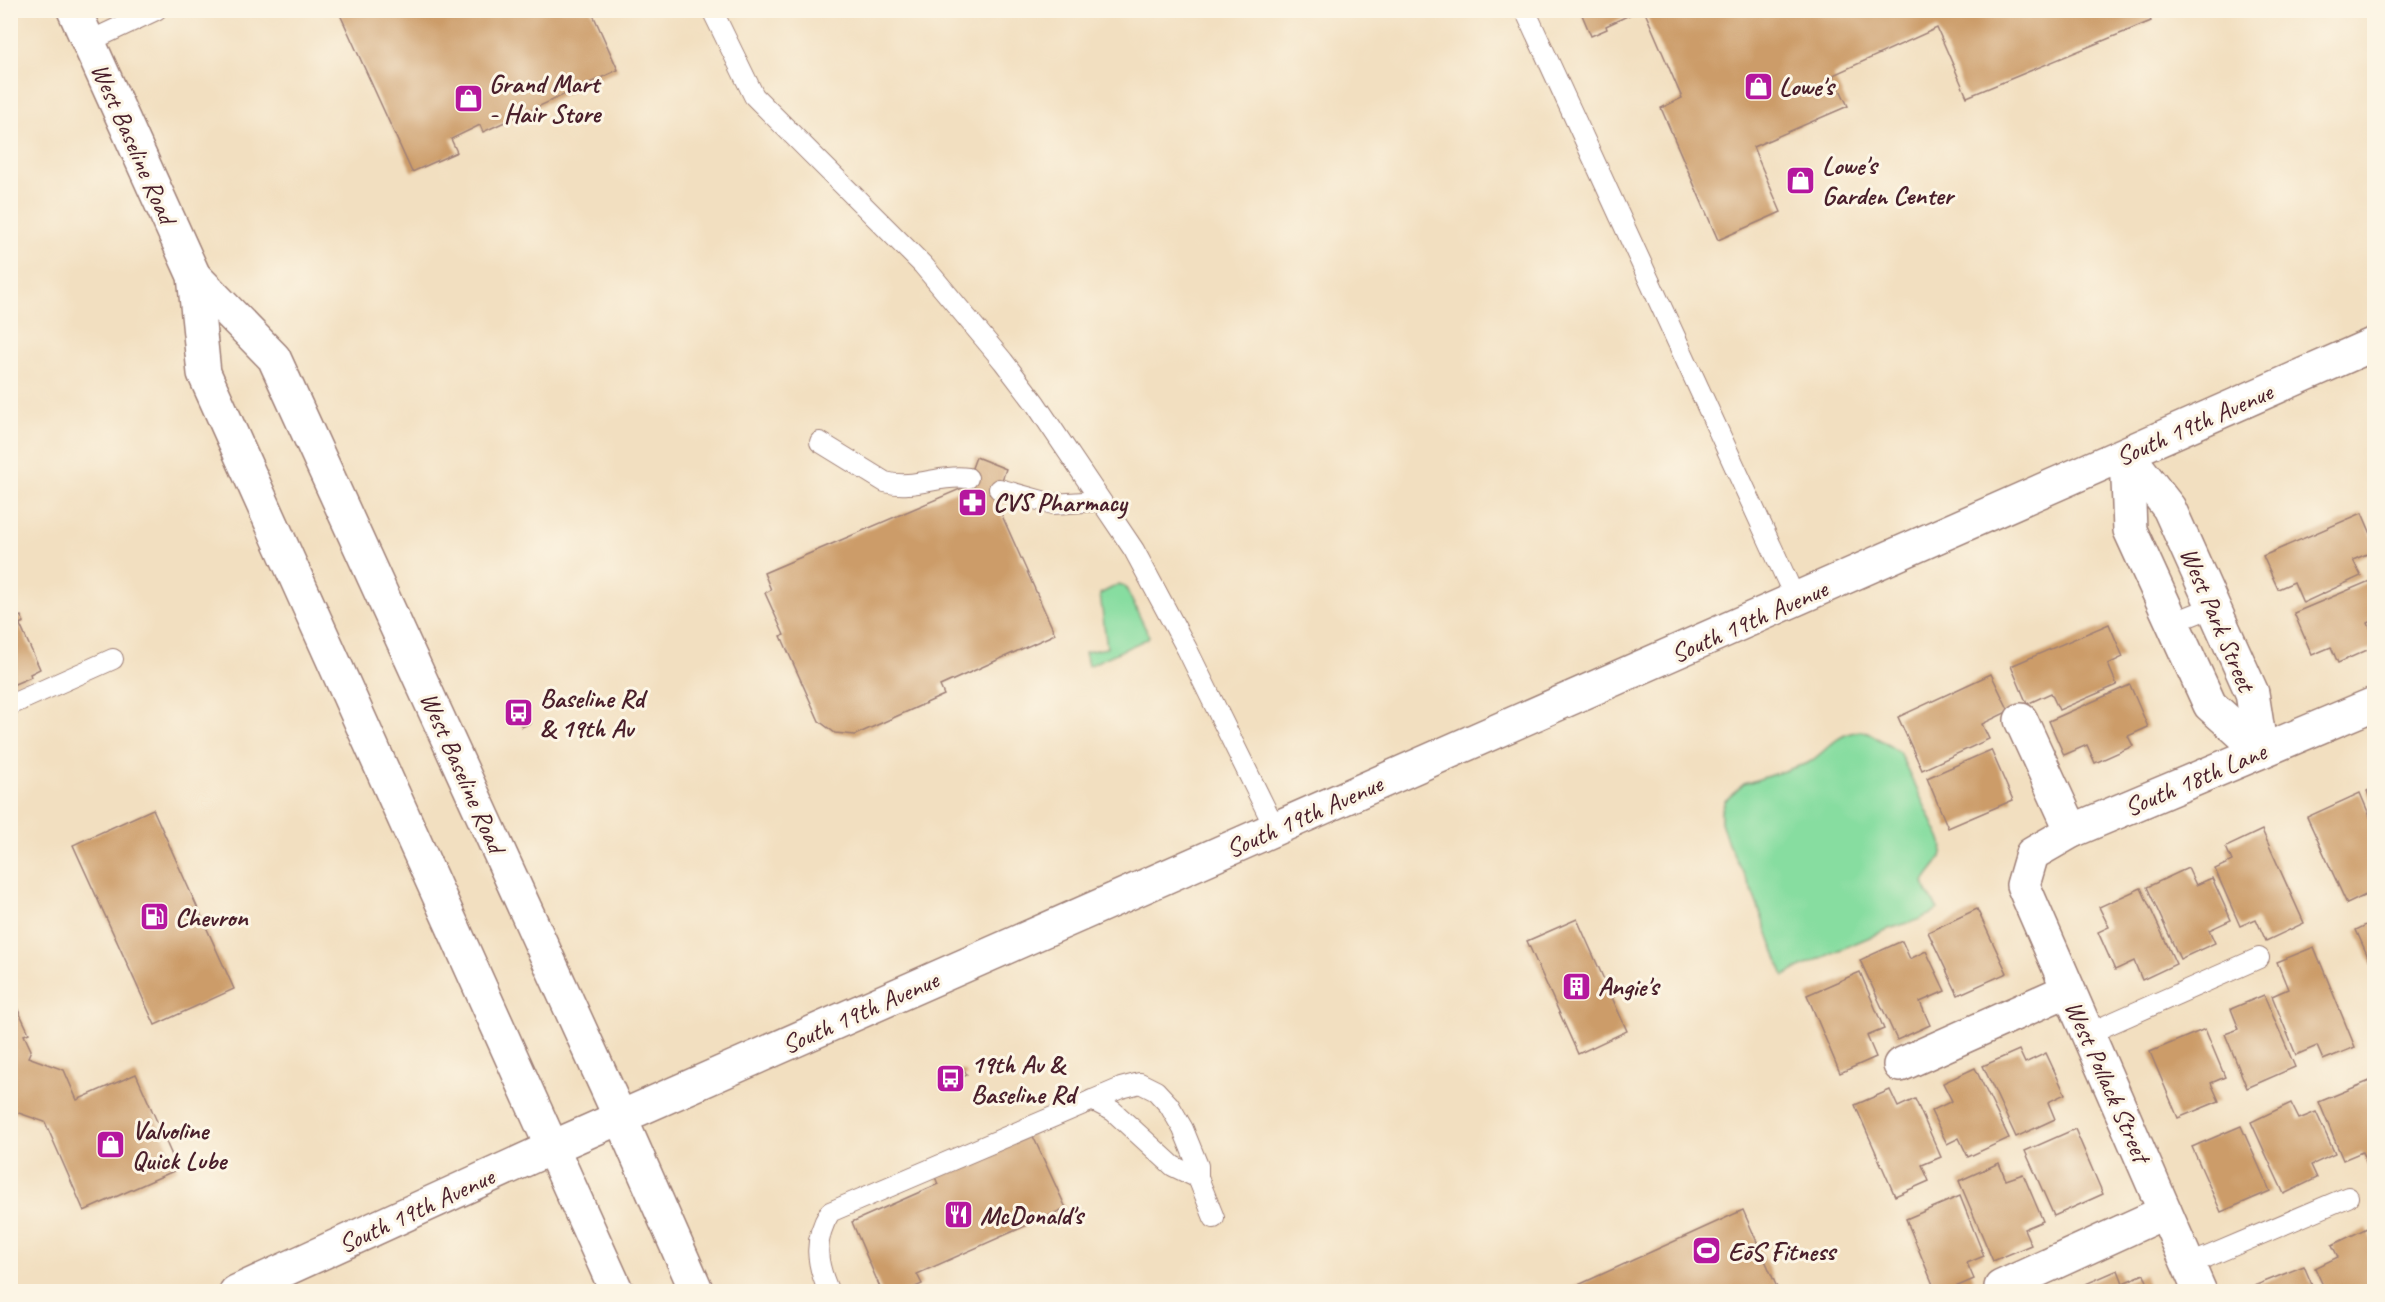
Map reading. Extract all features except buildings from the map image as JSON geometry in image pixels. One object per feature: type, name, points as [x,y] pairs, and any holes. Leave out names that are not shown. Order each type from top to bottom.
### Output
[{"type":"main road","name":"West Baseline Road","points":[[74,10],[194,276],[204,373],[617,1292]]},
{"type":"main road","name":"West Baseline Road","points":[[194,276],[274,358],[620,1117],[697,1292]]},
{"type":"main road","name":"South 19th Avenue","points":[[236,1292],[620,1117],[2374,344]]},
{"type":"main road","name":"West Park Street","points":[[2127,454],[2169,508],[2252,693],[2261,750]]},
{"type":"main road","name":"West Park Street","points":[[2127,454],[2130,530],[2172,623],[2210,705],[2261,750]]},
{"type":"main road","name":"South 18th Lane","points":[[2027,869],[2032,854],[2072,831],[2374,704]]},
{"type":"main road","points":[[2021,720],[2072,831]]},
{"type":"main road","name":"West Pollack Street","points":[[2027,869],[2023,885],[2194,1278]]},
{"type":"main road","points":[[1900,1065],[2068,990]]},
{"type":"main road","points":[[2001,1287],[2165,1212]]},
{"type":"lane","points":[[88,42],[156,10]]},
{"type":"lane","points":[[712,10],[754,96],[923,265],[1029,394],[1134,549],[1188,649],[1275,828]]},
{"type":"lane","points":[[1525,10],[1796,600]]},
{"type":"lane","points":[[820,442],[885,482],[895,485],[911,485],[945,477],[968,478]]},
{"type":"lane","points":[[999,489],[1053,504],[1100,501]]},
{"type":"lane","points":[[2172,623],[2213,607]]},
{"type":"lane","points":[[10,705],[113,659]]},
{"type":"lane","points":[[2087,1034],[2259,958]]},
{"type":"lane","points":[[829,1292],[819,1270],[818,1245],[821,1227],[830,1212],[1120,1088],[1140,1083],[1156,1091],[1169,1105],[1183,1130],[1198,1166],[1198,1178],[1214,1218]]},
{"type":"lane","points":[[1092,1100],[1113,1111],[1173,1166],[1198,1178]]},
{"type":"lane","points":[[2194,1278],[2348,1197]]},
{"type":"green space","points":[[1119,584],[1125,586],[1149,636],[1147,639],[1088,666],[1085,652],[1107,648],[1100,594]]},
{"type":"green space","points":[[1860,731],[1871,734],[1899,752],[1942,842],[1943,849],[1940,859],[1924,882],[1927,892],[1938,909],[1926,916],[1822,957],[1784,976],[1751,888],[1728,844],[1721,822],[1721,812],[1725,801],[1744,784],[1808,763],[1837,739]]},
{"type":"place","name":"Lowe's","points":[[1758,86]]},
{"type":"place","name":"Grand Mart - Hair Store","points":[[468,98]]},
{"type":"place","name":"Lowe's Garden Center","points":[[1801,180]]},
{"type":"place","name":"CVS Pharmacy","points":[[972,502]]},
{"type":"place","name":"Baseline Rd & 19th Av","points":[[519,713]]},
{"type":"place","name":"Chevron","points":[[154,917]]},
{"type":"place","name":"Angie's","points":[[1577,986]]},
{"type":"place","name":"19th Av & Baseline Rd","points":[[950,1079]]},
{"type":"place","name":"Valvoline Quick Lube","points":[[111,1145]]},
{"type":"place","name":"McDonald's","points":[[959,1215]]},
{"type":"place","name":"EōS Fitness","points":[[1707,1251]]}]
